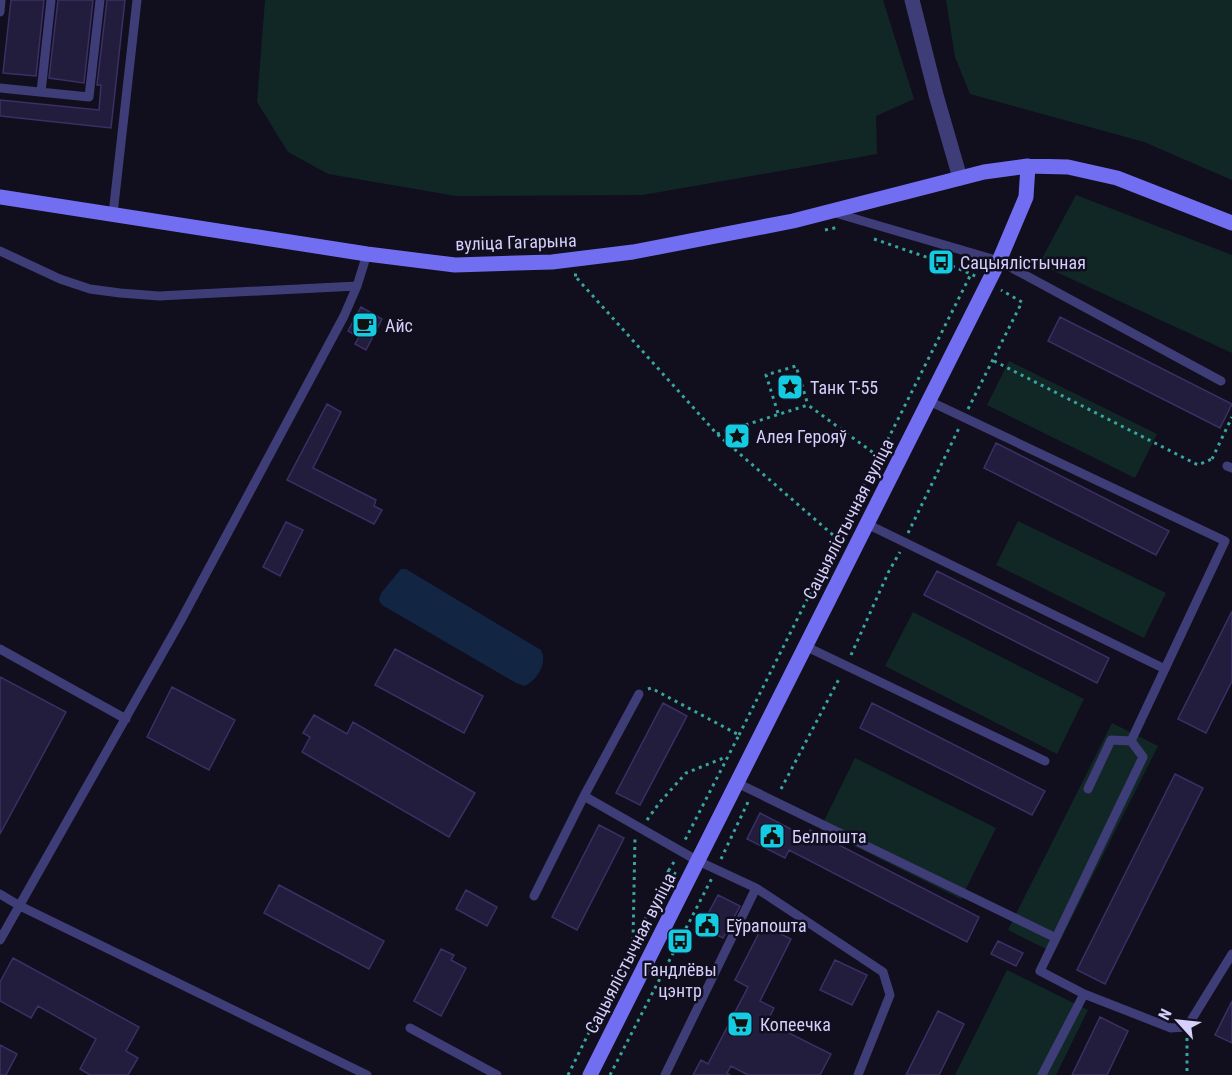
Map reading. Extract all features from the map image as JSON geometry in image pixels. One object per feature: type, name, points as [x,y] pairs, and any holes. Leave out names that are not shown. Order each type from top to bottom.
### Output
[{"type":"main road","name":"вуліца Гагарына","points":[[0,197],[367,254],[455,265],[552,262],[633,252],[830,212],[984,172],[1028,166]]},
{"type":"main road","points":[[1028,166],[1068,167],[1117,178],[1232,223]]},
{"type":"main road","name":"Сацыялістычная вуліца","points":[[590,1075],[999,261],[1026,197],[1028,166]]},
{"type":"street","points":[[912,0],[960,178]]},
{"type":"lane","points":[[0,12],[1,0]]},
{"type":"lane","points":[[41,92],[51,0]]},
{"type":"lane","points":[[0,87],[89,97],[100,0]]},
{"type":"lane","points":[[113,214],[137,0]]},
{"type":"lane","points":[[830,212],[999,261],[1221,381]]},
{"type":"lane","points":[[0,251],[60,279],[90,289],[120,293],[159,296],[357,286]]},
{"type":"lane","points":[[0,940],[186,611],[344,316],[367,254]]},
{"type":"lane","points":[[929,401],[1225,541],[1131,741]]},
{"type":"lane","points":[[867,524],[1165,669]]},
{"type":"lane","points":[[806,646],[1045,761]]},
{"type":"lane","points":[[0,649],[126,718]]},
{"type":"lane","points":[[534,896],[639,694]]},
{"type":"lane","points":[[1088,789],[1111,740],[1131,741]]},
{"type":"lane","points":[[1131,741],[1143,757],[1040,971],[1084,994],[1171,1028],[1187,1027],[1232,954]]},
{"type":"lane","points":[[737,783],[1056,938]]},
{"type":"lane","points":[[584,796],[698,861],[756,888],[883,972],[890,995],[858,1075]]},
{"type":"lane","points":[[665,1075],[756,888]]},
{"type":"lane","points":[[0,894],[20,906],[367,1075]]},
{"type":"lane","points":[[1042,1075],[1084,994]]},
{"type":"lane","points":[[410,1028],[497,1075]]},
{"type":"path","points":[[818,231],[840,227]]},
{"type":"path","points":[[874,239],[971,274]]},
{"type":"path","points":[[586,273],[574,275],[717,434],[837,540],[853,550]]},
{"type":"path","points":[[994,361],[1198,465],[1212,459],[1232,417]]},
{"type":"path","points":[[778,413],[766,375],[796,366],[808,405]]},
{"type":"path","points":[[568,1075],[843,524],[879,457]]},
{"type":"path","points":[[1212,459],[1229,467]]},
{"type":"path","points":[[894,546],[901,550]]},
{"type":"path","points":[[846,666],[889,571]]},
{"type":"path","points":[[639,694],[651,688],[739,735]]},
{"type":"path","points":[[669,870],[707,890]]},
{"type":"path","points":[[1187,1027],[1187,1075]]},
{"type":"green space","points":[[265,0],[883,0],[914,99],[876,116],[877,154],[643,195],[456,196],[328,174],[288,152],[257,102]]},
{"type":"green space","points":[[946,0],[1232,0],[1232,180],[1144,142],[970,94],[955,57]]},
{"type":"green space","points":[[1076,195],[1232,255],[1232,353],[1039,264]]},
{"type":"green space","points":[[1009,361],[1157,434],[1135,478],[987,405]]},
{"type":"green space","points":[[1018,521],[1166,593],[1144,638],[996,565]]},
{"type":"green space","points":[[913,612],[1084,699],[1057,754],[885,666]]},
{"type":"green space","points":[[1112,723],[1158,746],[1054,953],[1008,930]]},
{"type":"green space","points":[[855,758],[996,828],[961,899],[820,829]]},
{"type":"green space","points":[[1007,970],[1088,1010],[1056,1075],[955,1075]]},
{"type":"water","points":[[401,569],[406,569],[541,650],[543,660],[537,675],[525,686],[516,683],[382,605],[379,600],[381,593]]},
{"type":"building","points":[[11,0],[44,0],[36,76],[3,73]]},
{"type":"building","points":[[58,0],[93,0],[84,83],[49,78]]},
{"type":"building","points":[[107,0],[125,0],[111,128],[0,116],[0,100],[99,110],[101,85],[97,85]]},
{"type":"building","name":"Айс","points":[[361,307],[382,319],[366,350],[355,344],[359,337],[348,331]]},
{"type":"building","points":[[1060,317],[1232,404],[1220,428],[1048,341]]},
{"type":"building","points":[[327,404],[341,412],[313,468],[376,500],[374,506],[382,510],[374,524],[287,480]]},
{"type":"building","points":[[996,443],[1169,531],[1156,555],[984,468]]},
{"type":"building","points":[[286,522],[303,530],[280,576],[263,567]]},
{"type":"building","points":[[937,571],[1109,658],[1097,683],[924,595]]},
{"type":"building","points":[[1232,611],[1232,681],[1206,733],[1178,719]]},
{"type":"building","points":[[395,649],[483,696],[464,733],[375,685]]},
{"type":"building","points":[[0,677],[66,712],[0,834]]},
{"type":"building","points":[[172,687],[235,720],[209,770],[147,737]]},
{"type":"building","points":[[663,703],[687,716],[640,805],[616,793]]},
{"type":"building","points":[[872,703],[1045,791],[1032,815],[860,728]]},
{"type":"building","points":[[314,715],[347,734],[353,722],[475,793],[449,837],[302,752],[310,737],[303,733]]},
{"type":"building","points":[[1175,774],[1203,788],[1105,984],[1077,970]]},
{"type":"building","points":[[760,813],[806,837],[810,830],[979,917],[967,942],[789,850],[785,858],[747,839]]},
{"type":"building","points":[[599,825],[624,838],[577,930],[552,917]]},
{"type":"building","points":[[279,885],[384,941],[369,969],[264,913]]},
{"type":"building","points":[[466,890],[497,907],[487,926],[456,909]]},
{"type":"building","points":[[718,895],[740,906],[723,938],[701,927]]},
{"type":"building","points":[[763,925],[791,939],[760,1001],[774,1008],[767,1022],[831,1054],[820,1075],[748,1075],[731,1066],[727,1073],[730,1075],[693,1075],[701,1060],[708,1064],[748,987],[735,980]]},
{"type":"building","points":[[998,941],[1023,953],[1016,966],[991,954]]},
{"type":"building","points":[[441,949],[454,955],[451,960],[466,968],[441,1016],[414,1001]]},
{"type":"building","points":[[13,958],[139,1027],[126,1051],[138,1058],[128,1075],[90,1075],[80,1069],[96,1039],[38,1006],[31,1018],[0,1001],[0,982]]},
{"type":"building","points":[[835,960],[867,975],[852,1005],[820,990]]},
{"type":"building","points":[[1232,1001],[1232,1043],[1215,1035]]},
{"type":"building","points":[[938,1011],[964,1024],[939,1075],[906,1075]]},
{"type":"building","points":[[1100,1017],[1128,1031],[1107,1075],[1072,1075]]},
{"type":"building","points":[[0,1045],[17,1054],[6,1075],[0,1075]]},
{"type":"place","name":"Сацыялістычная","points":[[941,262]]},
{"type":"place","name":"Айс","points":[[365,325]]},
{"type":"place","name":"Танк Т-55","points":[[790,387]]},
{"type":"place","name":"Алея Герояў","points":[[737,436]]},
{"type":"place","name":"Белпошта","points":[[772,836]]},
{"type":"place","name":"Еўрапошта","points":[[707,925]]},
{"type":"place","name":"Гандлёвы цэнтр","points":[[680,941]]},
{"type":"place","name":"Копеечка","points":[[740,1024]]}]
